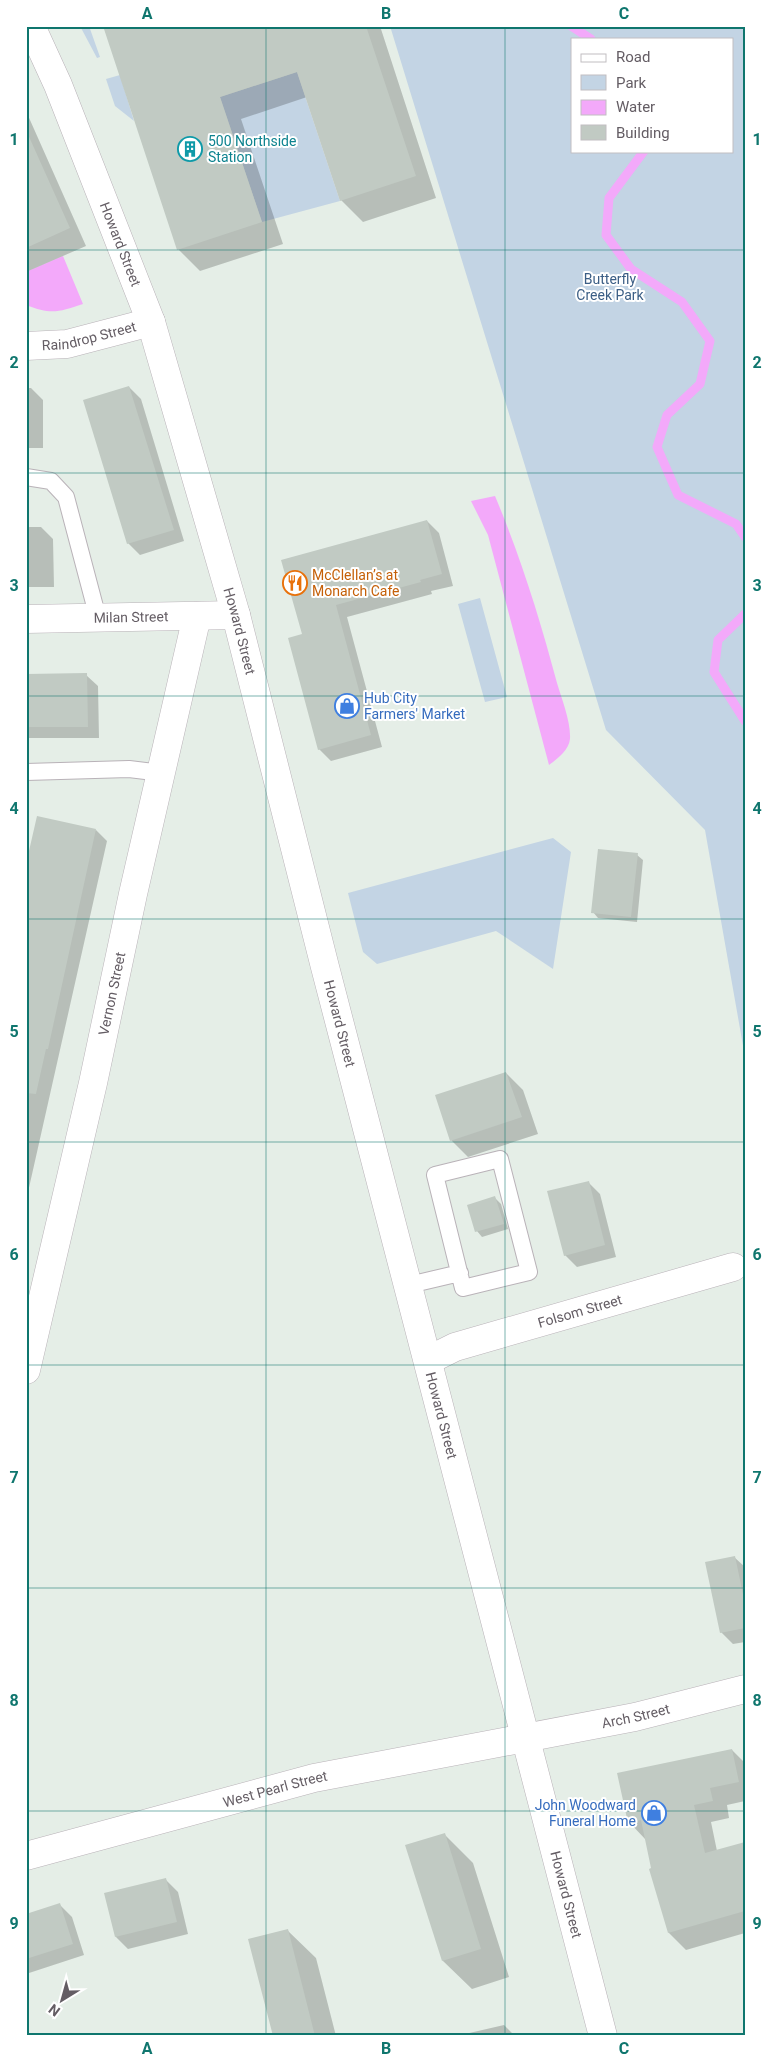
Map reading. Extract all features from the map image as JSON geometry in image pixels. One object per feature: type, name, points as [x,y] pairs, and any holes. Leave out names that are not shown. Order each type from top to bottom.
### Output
[{"type":"street","name":"Howard Street","points":[[31,26],[58,85],[151,322],[236,615],[325,967],[429,1360],[603,2036]]},
{"type":"street","name":"Raindrop Street","points":[[26,346],[67,344],[151,322]]},
{"type":"street","name":"Milan Street","points":[[26,619],[236,615]]},
{"type":"street","name":"Vernon Street","points":[[26,1370],[89,1102],[133,894],[197,616]]},
{"type":"street","name":"Folsom Street","points":[[429,1360],[455,1347],[733,1267]]},
{"type":"street","name":"Arch Street","points":[[526,1738],[635,1717],[745,1689]]},
{"type":"street","name":"West Pearl Street","points":[[26,1856],[314,1778],[526,1738]]},
{"type":"lane","points":[[26,477],[52,481],[66,497],[98,618]]},
{"type":"lane","points":[[26,772],[129,769],[162,773]]},
{"type":"lane","points":[[500,1159],[529,1272],[464,1288],[460,1273],[435,1175],[500,1159]]},
{"type":"lane","points":[[409,1285],[460,1273]]},
{"type":"green space","points":[[80,26],[89,26],[100,57],[97,58]]},
{"type":"green space","name":"Butterfly Creek Park","points":[[390,26],[745,26],[745,1057],[705,830],[606,730]]},
{"type":"green space","points":[[297,72],[340,201],[262,222],[220,97]]},
{"type":"green space","points":[[120,75],[134,121],[115,106],[106,79]]},
{"type":"green space","points":[[480,598],[507,697],[485,702],[458,604]]},
{"type":"green space","points":[[553,838],[571,852],[553,969],[496,931],[377,964],[363,952],[348,893]]},
{"type":"water","points":[[63,256],[83,304],[55,311],[42,310],[26,305],[26,272]]},
{"type":"water","points":[[495,496],[529,589],[569,725],[570,739],[567,747],[549,765],[488,535],[471,501]]},
{"type":"building","name":"500 Northside Station","points":[[103,26],[366,26],[416,176],[340,201],[297,72],[220,97],[262,222],[177,250]]},
{"type":"building","points":[[26,130],[70,228],[26,248]]},
{"type":"building","points":[[129,386],[174,530],[127,544],[83,400]]},
{"type":"building","points":[[427,520],[442,574],[420,580],[421,582],[336,605],[371,735],[318,750],[288,638],[302,634],[281,560]]},
{"type":"building","points":[[87,673],[88,727],[26,727],[26,674]]},
{"type":"building","points":[[37,816],[96,829],[48,1049],[46,1049],[36,1094],[26,1093],[26,864]]},
{"type":"building","points":[[598,849],[638,853],[631,917],[591,913]]},
{"type":"building","points":[[506,1072],[522,1117],[450,1141],[435,1095]]},
{"type":"building","points":[[589,1181],[605,1245],[564,1256],[547,1191]]},
{"type":"building","points":[[495,1196],[504,1224],[475,1232],[467,1205]]},
{"type":"building","points":[[735,1556],[745,1604],[745,1628],[720,1633],[705,1562]]},
{"type":"building","points":[[732,1749],[739,1782],[710,1788],[713,1801],[694,1805],[705,1853],[745,1842],[745,1911],[668,1933],[649,1869],[651,1868],[641,1820],[628,1823],[617,1773]]},
{"type":"building","points":[[445,1833],[481,1949],[442,1961],[405,1845]]},
{"type":"building","points":[[166,1878],[177,1922],[115,1937],[104,1893]]},
{"type":"building","points":[[60,1903],[73,1944],[26,1959],[26,1914]]},
{"type":"building","points":[[288,1929],[315,2036],[273,2036],[248,1939]]},
{"type":"waterway","points":[[571,26],[589,38]]},
{"type":"waterway","points":[[643,152],[609,198],[606,235],[631,269],[682,302],[710,341],[700,384],[667,415],[657,447],[678,495],[736,524],[745,537]]},
{"type":"waterway","points":[[745,614],[718,640],[714,672],[745,721]]},
{"type":"place","name":"500 Northside Station","points":[[190,149]]},
{"type":"place","name":"McClellan’s at Monarch Cafe","points":[[295,583]]},
{"type":"place","name":"Hub City Farmers' Market","points":[[347,706]]},
{"type":"place","name":"John Woodward Funeral Home","points":[[654,1813]]}]
